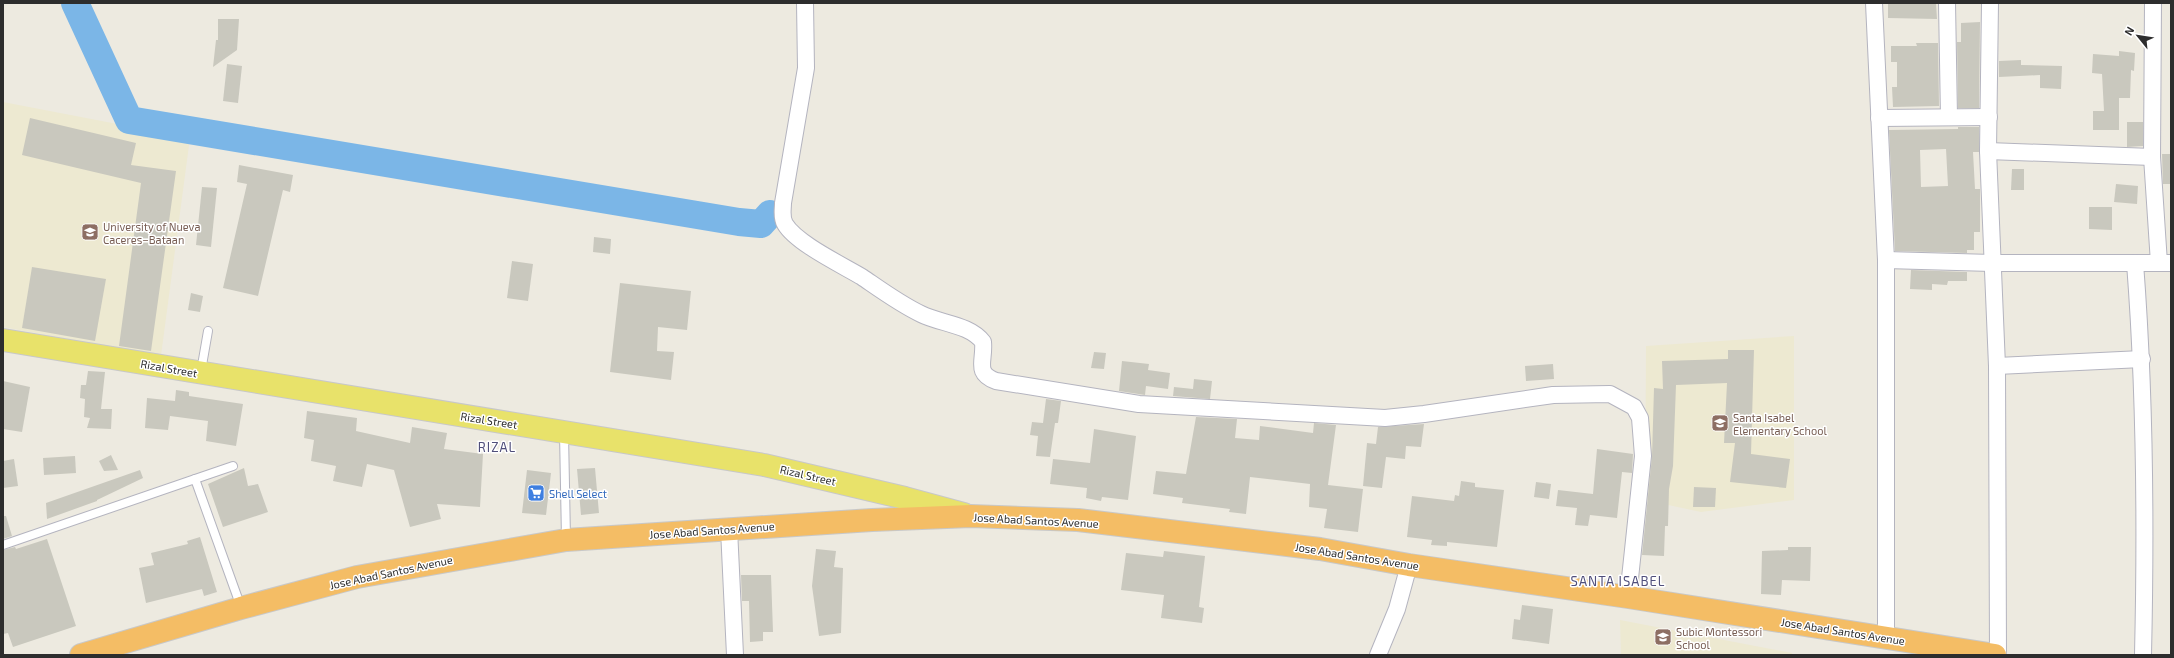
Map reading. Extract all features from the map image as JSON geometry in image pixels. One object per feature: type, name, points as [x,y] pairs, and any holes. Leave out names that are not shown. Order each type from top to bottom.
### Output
[{"type":"highway","name":"Jose Abad Santos Avenue","points":[[81,655],[241,608],[357,577],[566,540],[729,529],[971,516],[1078,520],[1320,549],[1409,565],[1628,597],[1886,638],[1932,650],[1996,655]]},
{"type":"main road","name":"Rizal Street","points":[[3,340],[200,374],[764,465],[904,498],[971,516]]},
{"type":"street","points":[[805,3],[806,68],[783,203],[782,218],[792,232],[810,246],[898,302],[932,319],[976,333],[984,342],[981,368],[987,378],[996,381],[1139,404],[1385,418],[1431,414],[1553,395],[1610,394],[1634,407],[1640,418],[1642,429],[1643,456],[1628,597]]},
{"type":"street","points":[[1874,3],[1886,260],[1886,638]]},
{"type":"street","points":[[1947,3],[1949,117]]},
{"type":"street","points":[[1990,3],[1988,151],[1997,366],[1996,655]]},
{"type":"street","points":[[1886,260],[1992,263],[2165,263],[2152,157],[2153,3]]},
{"type":"street","points":[[1879,118],[1989,117]]},
{"type":"street","points":[[1988,151],[2152,157]]},
{"type":"street","points":[[2135,263],[2142,359],[2145,561],[2143,655]]},
{"type":"street","points":[[1997,366],[2142,359]]},
{"type":"street","points":[[729,529],[734,655]]},
{"type":"street","points":[[1378,655],[1397,608],[1409,565]]},
{"type":"lane","points":[[200,374],[208,331]]},
{"type":"lane","points":[[564,432],[566,540]]},
{"type":"lane","points":[[3,545],[233,466]]},
{"type":"lane","points":[[195,479],[241,608]]},
{"type":"shaded area","name":"University of Nueva Caceres–Bataan","points":[[3,102],[190,138],[161,356],[3,327]]},
{"type":"shaded area","name":"Santa Isabel Elementary School","points":[[1794,336],[1794,500],[1701,512],[1645,500],[1646,346]]},
{"type":"shaded area","name":"Subic Montessori School","points":[[1620,620],[1792,653],[1792,655],[1621,655]]},
{"type":"building","points":[[1888,3],[1936,3],[1937,19],[1888,18]]},
{"type":"building","points":[[218,19],[239,19],[237,50],[213,67],[216,40],[218,40]]},
{"type":"building","points":[[1980,22],[1979,108],[1958,108],[1957,42],[1961,42],[1961,23]]},
{"type":"building","points":[[1916,43],[1938,43],[1939,106],[1893,107],[1892,87],[1897,87],[1897,62],[1891,62],[1891,46],[1917,46]]},
{"type":"building","points":[[2119,51],[2135,53],[2134,71],[2131,70],[2130,98],[2119,98],[2119,130],[2093,130],[2093,111],[2104,111],[2102,74],[2092,73],[2093,54],[2119,56]]},
{"type":"building","points":[[2021,60],[2021,65],[2062,66],[2061,89],[2040,88],[2040,75],[1999,77],[1999,61]]},
{"type":"building","points":[[227,64],[242,66],[238,103],[223,101]]},
{"type":"building","points":[[30,118],[136,143],[131,165],[176,171],[151,351],[119,346],[141,183],[22,155]]},
{"type":"building","points":[[2127,122],[2143,122],[2143,146],[2127,147]]},
{"type":"building","points":[[1958,127],[1979,127],[1979,152],[1973,152],[1975,189],[1980,189],[1980,232],[1974,232],[1974,250],[1967,250],[1967,253],[1895,251],[1889,130],[1958,129]],"holes":[[[1946,149],[1948,186],[1921,187],[1920,150]]]},
{"type":"building","points":[[2162,154],[2171,154],[2171,184],[2163,184]]},
{"type":"building","points":[[239,165],[293,175],[290,192],[283,190],[258,296],[223,288],[247,184],[237,182]]},
{"type":"building","points":[[2012,169],[2024,169],[2024,190],[2011,190]]},
{"type":"building","points":[[2116,184],[2138,186],[2137,204],[2114,202]]},
{"type":"building","points":[[202,187],[217,188],[211,247],[196,245]]},
{"type":"building","points":[[2089,207],[2112,207],[2112,230],[2089,229]]},
{"type":"building","points":[[594,237],[611,239],[610,254],[593,252]]},
{"type":"building","points":[[512,261],[533,264],[528,301],[507,298]]},
{"type":"building","points":[[32,267],[106,279],[95,341],[22,328]]},
{"type":"building","points":[[1911,270],[1967,272],[1967,281],[1948,281],[1947,285],[1932,284],[1932,290],[1910,289]]},
{"type":"building","points":[[620,283],[691,291],[687,330],[658,327],[657,351],[674,352],[671,380],[610,372]]},
{"type":"building","points":[[191,293],[203,296],[200,312],[188,310]]},
{"type":"building","points":[[1728,350],[1754,350],[1751,454],[1790,459],[1786,488],[1730,482],[1735,443],[1724,443],[1727,383],[1676,385],[1673,466],[1669,489],[1668,526],[1665,526],[1664,556],[1642,555],[1652,457],[1654,388],[1663,389],[1662,361],[1728,359]]},
{"type":"building","points":[[1094,352],[1106,353],[1104,369],[1091,368]]},
{"type":"building","points":[[1122,361],[1149,364],[1148,370],[1170,373],[1168,389],[1146,386],[1145,395],[1119,391]]},
{"type":"building","points":[[1553,364],[1554,379],[1526,381],[1525,366]]},
{"type":"building","points":[[88,371],[105,372],[101,409],[112,409],[111,429],[87,428],[90,418],[84,417],[85,399],[80,398],[81,385],[86,385]]},
{"type":"building","points":[[1194,379],[1212,381],[1210,399],[1173,396],[1174,387],[1193,389]]},
{"type":"building","points":[[3,381],[30,387],[22,432],[3,429]]},
{"type":"building","points":[[176,390],[189,392],[189,396],[243,404],[236,446],[206,441],[208,421],[170,416],[168,430],[145,428],[147,398],[175,401]]},
{"type":"building","points":[[1046,399],[1061,401],[1058,423],[1055,423],[1050,457],[1036,456],[1038,436],[1030,435],[1032,422],[1043,423]]},
{"type":"building","points":[[307,411],[357,418],[356,431],[410,443],[412,427],[447,433],[444,449],[483,454],[480,507],[437,504],[441,519],[410,527],[394,470],[367,464],[362,487],[333,481],[336,466],[311,461],[314,440],[304,438]]},
{"type":"building","points":[[1196,417],[1237,419],[1235,438],[1259,440],[1260,426],[1313,433],[1314,423],[1336,425],[1328,485],[1363,489],[1358,532],[1324,528],[1327,509],[1309,507],[1310,484],[1250,477],[1246,514],[1229,512],[1230,509],[1182,503],[1183,498],[1153,494],[1156,471],[1186,474]]},
{"type":"building","points":[[1424,424],[1421,447],[1406,446],[1405,459],[1386,457],[1382,488],[1363,486],[1367,443],[1376,444],[1378,427]]},
{"type":"building","points":[[1094,429],[1136,436],[1128,500],[1102,497],[1101,501],[1086,498],[1087,488],[1050,484],[1053,459],[1090,463]]},
{"type":"building","points":[[1597,449],[1633,454],[1632,473],[1622,472],[1617,518],[1590,515],[1588,526],[1575,525],[1577,508],[1556,506],[1558,490],[1593,494]]},
{"type":"building","points":[[111,455],[118,470],[104,471],[99,461]]},
{"type":"building","points":[[75,456],[76,473],[44,475],[43,458]]},
{"type":"building","points":[[14,459],[18,486],[3,488],[3,461]]},
{"type":"building","points":[[244,468],[248,486],[258,484],[268,512],[223,527],[208,484]]},
{"type":"building","points":[[595,468],[599,513],[581,515],[577,469]]},
{"type":"building","points":[[140,470],[143,478],[97,501],[47,519],[46,503]]},
{"type":"building","name":"Shell Select","points":[[527,470],[551,473],[546,515],[522,513]]},
{"type":"building","points":[[1461,481],[1475,483],[1475,487],[1504,490],[1497,547],[1447,542],[1447,546],[1431,545],[1432,540],[1407,537],[1412,496],[1454,501],[1455,495],[1459,496]]},
{"type":"building","points":[[1536,482],[1551,484],[1549,499],[1534,497]]},
{"type":"building","points":[[1694,487],[1716,488],[1715,507],[1693,507]]},
{"type":"building","points":[[3,516],[6,516],[12,536],[3,539]]},
{"type":"building","points":[[200,537],[217,592],[204,596],[202,589],[146,603],[139,568],[154,565],[151,553],[188,544],[187,541]]},
{"type":"building","points":[[47,539],[76,626],[13,647],[8,633],[3,634],[3,550],[15,547],[16,549]]},
{"type":"building","points":[[1788,547],[1811,547],[1810,581],[1782,580],[1781,595],[1761,594],[1762,551],[1788,550]]},
{"type":"building","points":[[816,549],[836,551],[834,567],[843,568],[841,633],[819,636],[812,586]]},
{"type":"building","points":[[1164,551],[1205,556],[1199,607],[1204,608],[1202,623],[1161,618],[1164,595],[1121,590],[1126,553],[1163,557]]},
{"type":"building","points":[[741,575],[771,575],[773,632],[763,632],[763,641],[750,642],[749,601],[742,601]]},
{"type":"building","points":[[1522,605],[1553,609],[1549,644],[1512,639],[1514,619],[1520,620]]},
{"type":"waterway","points":[[75,3],[129,120],[739,222],[761,224],[770,214]]},
{"type":"place","name":"University of Nueva Caceres–Bataan","points":[[90,232]]},
{"type":"place","name":"Santa Isabel Elementary School","points":[[1720,423]]},
{"type":"place","name":"Shell Select","points":[[536,493]]},
{"type":"place","name":"Subic Montessori School","points":[[1663,637]]},
{"type":"district","name":"RIZAL","points":[[497,447]]},
{"type":"district","name":"SANTA ISABEL","points":[[1618,581]]}]
